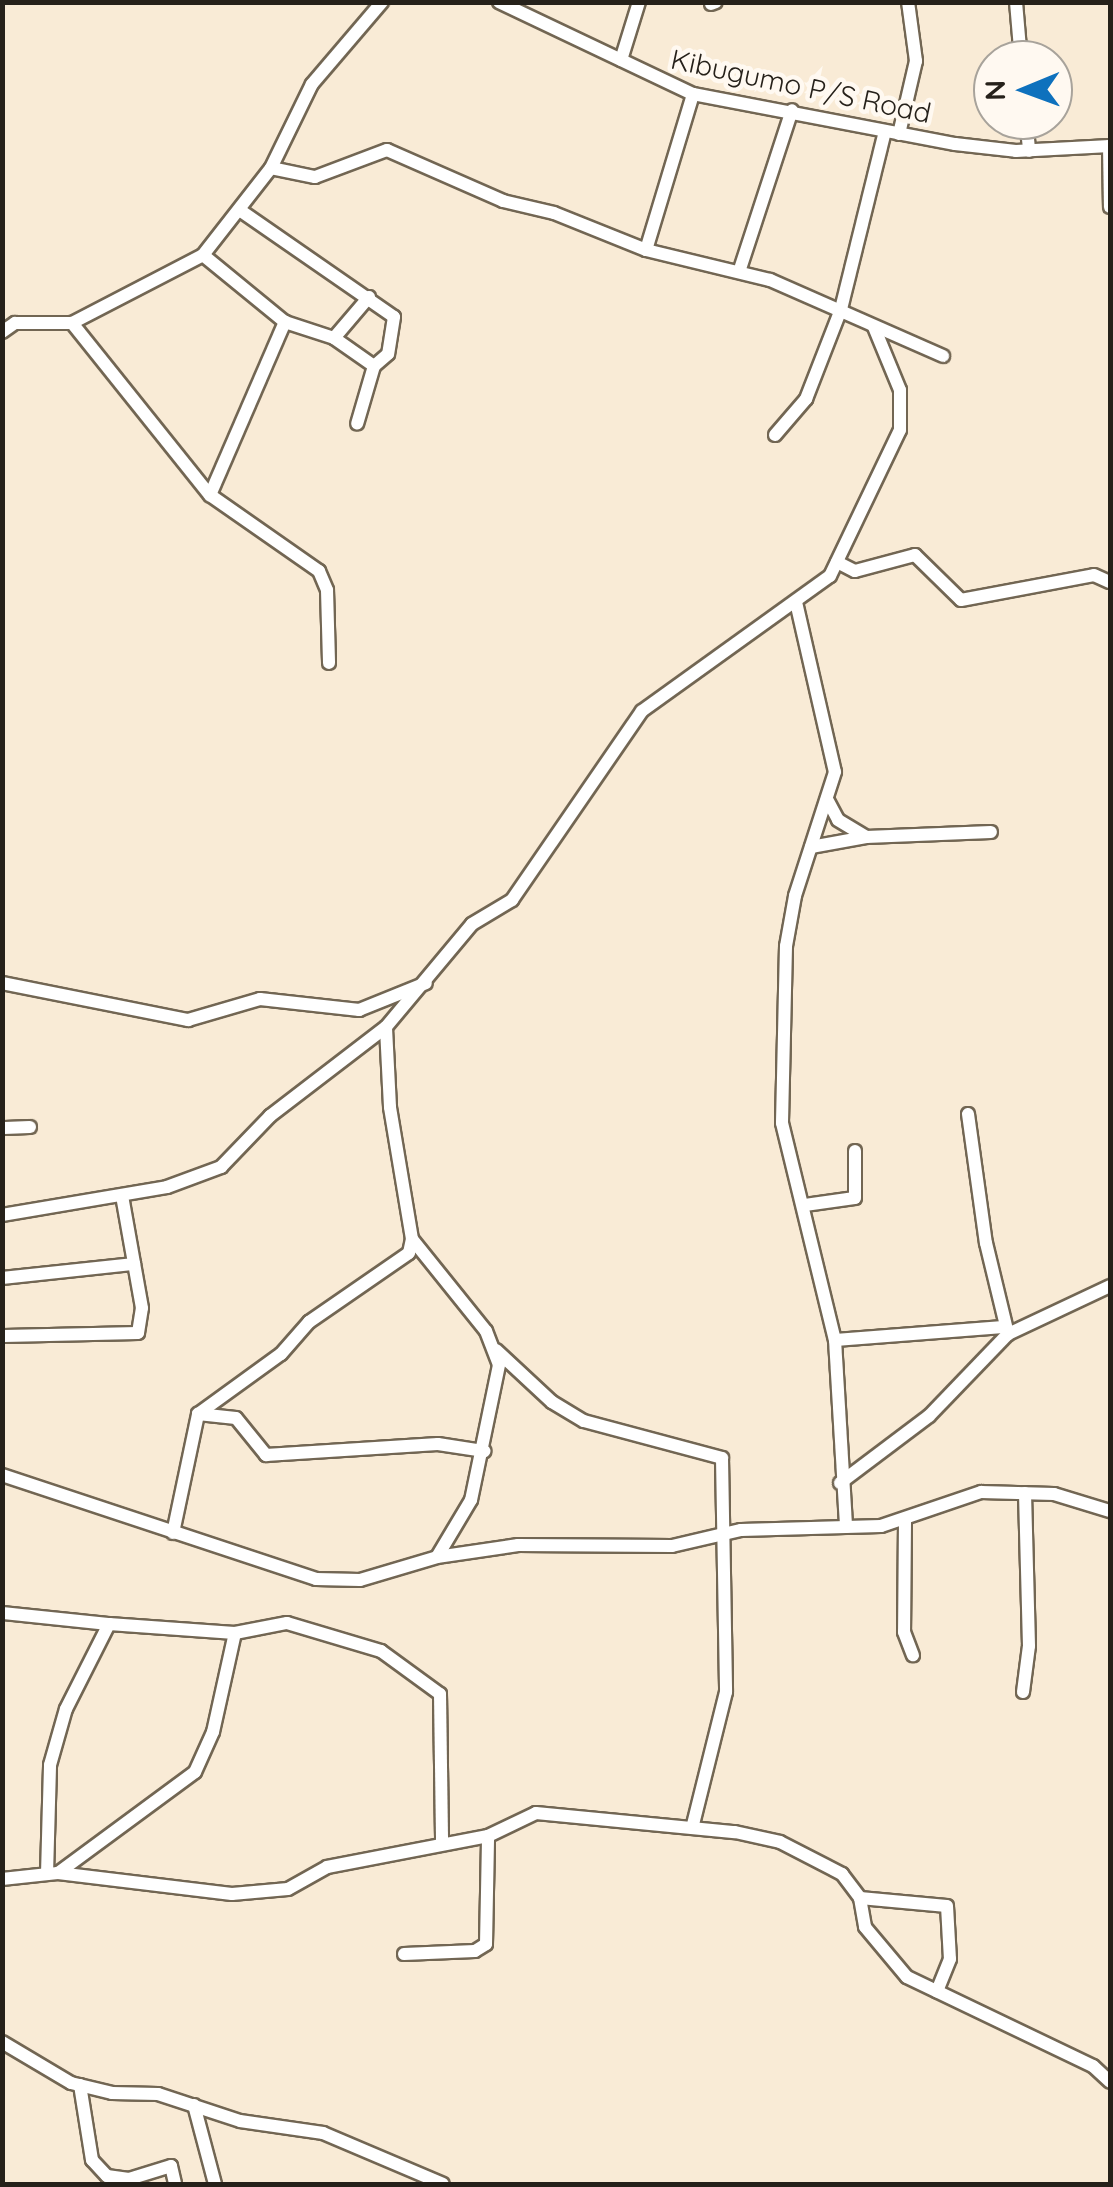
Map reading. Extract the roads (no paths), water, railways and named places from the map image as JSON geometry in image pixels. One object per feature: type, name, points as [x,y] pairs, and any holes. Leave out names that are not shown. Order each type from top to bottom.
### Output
[{"type":"street","points":[[2,332],[15,323],[72,323],[203,255],[272,168],[312,84],[382,2]]},
{"type":"street","name":"Kibugumo P/S Road","points":[[499,2],[693,94],[892,132],[1029,151],[1110,146]]},
{"type":"street","points":[[621,60],[639,2]]},
{"type":"street","points":[[775,435],[806,399],[842,309],[916,61],[908,2]]},
{"type":"street","points":[[1016,2],[1019,40]]},
{"type":"street","points":[[646,250],[693,94]]},
{"type":"street","points":[[740,269],[792,110]]},
{"type":"street","points":[[1028,140],[1029,151]]},
{"type":"street","points":[[1110,146],[1110,207]]},
{"type":"street","points":[[272,168],[315,178],[387,150],[503,201],[554,213],[646,250],[740,269],[842,309],[943,356]]},
{"type":"street","points":[[241,210],[394,317],[388,354],[374,366],[357,424]]},
{"type":"street","points":[[203,255],[286,322],[334,338],[374,366]]},
{"type":"street","points":[[334,338],[369,297]]},
{"type":"street","points":[[210,495],[286,322]]},
{"type":"street","points":[[72,323],[210,495],[319,570],[327,590],[329,663]]},
{"type":"street","points":[[2,1216],[122,1196],[221,1167],[270,1116],[386,1027],[429,982],[462,934],[512,900],[642,711],[796,602],[836,562],[900,430],[900,390],[874,327]]},
{"type":"street","points":[[836,562],[855,571],[914,556],[961,600],[1094,575],[1110,582]]},
{"type":"street","points":[[796,602],[835,756],[828,801],[811,847],[786,946],[782,1123],[805,1205],[834,1340],[840,1484],[846,1527]]},
{"type":"street","points":[[828,801],[838,820],[866,838]]},
{"type":"street","points":[[811,847],[866,838],[991,832]]},
{"type":"street","points":[[3,983],[188,1020],[260,999],[359,1010],[429,982]]},
{"type":"street","points":[[386,1027],[390,1107],[412,1239],[496,1350],[552,1402],[584,1421],[715,1452],[722,1469],[718,1536],[726,1692],[692,1828]]},
{"type":"street","points":[[968,1114],[1006,1331]]},
{"type":"street","points":[[2,1128],[30,1127]]},
{"type":"street","points":[[805,1205],[855,1198],[855,1151]]},
{"type":"street","points":[[3,1333],[138,1333],[142,1308],[122,1196]]},
{"type":"street","points":[[173,1533],[198,1414],[281,1354],[329,1307],[404,1262],[412,1239]]},
{"type":"street","points":[[2,1278],[134,1264]]},
{"type":"street","points":[[834,1340],[1006,1331],[1110,1286]]},
{"type":"street","points":[[840,1484],[929,1416],[1006,1331]]},
{"type":"street","points":[[436,1557],[471,1500],[484,1451],[496,1350]]},
{"type":"street","points":[[198,1414],[236,1418],[266,1455],[438,1444],[484,1451]]},
{"type":"street","points":[[2,1476],[316,1579],[360,1580],[436,1557],[518,1545],[672,1546],[718,1536],[905,1522],[981,1492],[1054,1494],[1110,1511]]},
{"type":"street","points":[[1022,1692],[1028,1646],[1025,1493]]},
{"type":"street","points":[[905,1522],[904,1632],[913,1656]]},
{"type":"street","points":[[2,1612],[235,1633],[286,1624],[362,1642],[440,1694],[442,1844]]},
{"type":"street","points":[[53,1873],[50,1764],[66,1709],[109,1624]]},
{"type":"street","points":[[53,1873],[195,1772],[213,1732],[235,1633]]},
{"type":"street","points":[[2,1879],[53,1873],[232,1894],[288,1889],[327,1867],[488,1836],[536,1813],[692,1828],[780,1842],[842,1874],[860,1898],[865,1927],[907,1976],[1093,2066],[1110,2082]]},
{"type":"street","points":[[404,1954],[475,1952],[486,1944],[488,1836]]},
{"type":"street","points":[[860,1898],[946,1906],[950,1959],[938,1991]]},
{"type":"street","points":[[2,2042],[80,2085],[158,2094],[240,2122],[323,2133],[444,2184]]},
{"type":"street","points":[[80,2085],[92,2160],[107,2176],[129,2179],[171,2166],[174,2184]]},
{"type":"street","points":[[194,2105],[215,2184]]}]
